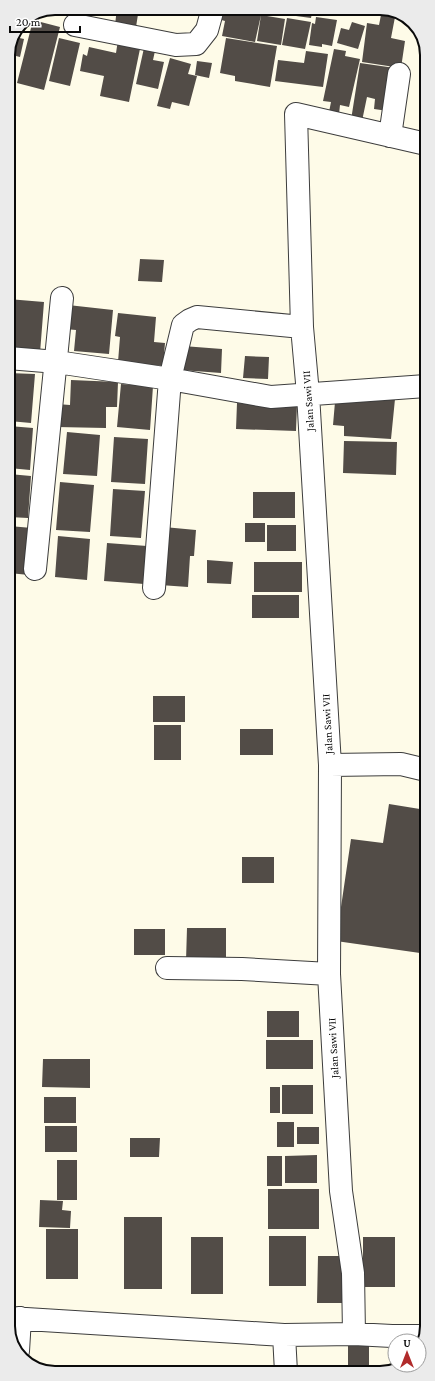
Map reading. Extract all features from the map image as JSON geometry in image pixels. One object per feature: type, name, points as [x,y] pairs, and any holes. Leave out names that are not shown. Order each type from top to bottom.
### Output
[{"type":"street","points":[[75,25],[176,45],[196,44],[207,30],[211,15]]},
{"type":"street","points":[[399,74],[390,136],[420,143]]},
{"type":"street","name":"Jalan Sawi VII","points":[[354,1334],[353,1273],[341,1191],[329,974],[330,765],[308,394],[302,326],[296,114],[390,136]]},
{"type":"street","points":[[35,569],[57,362],[62,298]]},
{"type":"street","points":[[154,588],[170,379],[183,325],[197,317],[302,326]]},
{"type":"street","points":[[15,359],[57,362],[170,379],[271,397],[420,386]]},
{"type":"street","points":[[330,765],[401,764],[420,769]]},
{"type":"street","points":[[167,968],[242,969],[329,974]]},
{"type":"street","points":[[17,1338],[15,1318],[284,1335],[354,1334],[387,1336]]},
{"type":"street","points":[[284,1335],[286,1366]]},
{"type":"building","points":[[116,15],[138,15],[136,27],[115,25]]},
{"type":"building","points":[[219,15],[261,15],[255,42],[222,36],[225,21],[218,19]]},
{"type":"building","points":[[261,15],[285,19],[281,45],[257,41]]},
{"type":"building","points":[[296,15],[312,15],[311,18]]},
{"type":"building","points":[[381,15],[395,18],[391,38],[405,41],[401,68],[362,62],[367,23],[379,25]]},
{"type":"building","points":[[316,17],[337,20],[332,46],[322,44],[322,47],[309,45],[312,23],[315,24]]},
{"type":"building","points":[[287,18],[311,22],[305,49],[282,45]]},
{"type":"building","points":[[35,21],[60,27],[44,90],[17,83],[32,23]]},
{"type":"building","points":[[352,22],[365,26],[358,49],[337,43],[341,28],[349,30]]},
{"type":"building","points":[[19,38],[24,39],[20,57],[15,56]]},
{"type":"building","points":[[59,38],[80,43],[70,86],[49,81]]},
{"type":"building","points":[[226,38],[277,46],[270,87],[235,81],[235,76],[220,73]]},
{"type":"building","points":[[118,40],[141,44],[129,102],[100,96],[104,76],[80,71],[83,54],[87,56],[89,47],[116,53]]},
{"type":"building","points":[[144,48],[155,51],[153,60],[164,62],[158,89],[136,84]]},
{"type":"building","points":[[334,49],[346,51],[345,56],[360,59],[349,107],[340,105],[339,114],[329,112],[331,102],[323,101]]},
{"type":"building","points":[[306,51],[328,54],[323,87],[275,81],[278,60],[304,63]]},
{"type":"building","points":[[170,58],[191,64],[188,74],[197,76],[189,106],[172,102],[170,109],[157,106]]},
{"type":"building","points":[[197,61],[212,63],[209,78],[195,75]]},
{"type":"building","points":[[360,63],[395,68],[388,111],[374,109],[375,99],[367,97],[362,121],[351,120]]},
{"type":"building","points":[[419,156],[420,156],[420,204]]},
{"type":"building","points":[[419,226],[420,226],[420,238]]},
{"type":"building","points":[[140,259],[164,260],[162,282],[138,281]]},
{"type":"building","points":[[15,300],[44,302],[40,353],[15,351]]},
{"type":"building","points":[[68,305],[113,310],[109,354],[74,351],[76,330],[65,329]]},
{"type":"building","points":[[118,313],[156,317],[154,342],[165,343],[163,366],[118,362],[120,337],[115,336]]},
{"type":"building","points":[[183,346],[222,349],[221,373],[181,370]]},
{"type":"building","points":[[245,356],[269,357],[268,379],[243,378]]},
{"type":"building","points":[[15,373],[35,374],[31,423],[15,422]]},
{"type":"building","points":[[71,380],[118,382],[117,407],[106,407],[106,428],[57,427],[57,404],[70,405]]},
{"type":"building","points":[[121,384],[153,386],[150,430],[117,427]]},
{"type":"building","points":[[353,396],[395,399],[391,439],[344,436],[344,426],[333,425],[335,402],[352,403]]},
{"type":"building","points":[[237,403],[297,405],[296,431],[236,429]]},
{"type":"building","points":[[15,426],[33,428],[30,470],[15,469]]},
{"type":"building","points":[[67,432],[100,435],[97,476],[63,474]]},
{"type":"building","points":[[114,437],[148,439],[145,484],[111,482]]},
{"type":"building","points":[[344,441],[397,442],[396,475],[343,473]]},
{"type":"building","points":[[15,475],[31,476],[28,518],[15,517]]},
{"type":"building","points":[[60,482],[94,485],[90,532],[56,530]]},
{"type":"building","points":[[113,489],[145,491],[141,538],[110,536]]},
{"type":"building","points":[[253,492],[295,492],[295,518],[253,518]]},
{"type":"building","points":[[245,523],[265,523],[265,542],[245,542]]},
{"type":"building","points":[[267,525],[296,525],[296,551],[267,551]]},
{"type":"building","points":[[15,527],[32,528],[29,575],[15,574]]},
{"type":"building","points":[[164,527],[196,530],[194,556],[190,556],[188,587],[160,585]]},
{"type":"building","points":[[58,536],[90,539],[87,580],[55,577]]},
{"type":"building","points":[[107,543],[147,546],[144,584],[104,581]]},
{"type":"building","points":[[207,560],[233,562],[231,584],[207,583]]},
{"type":"building","points":[[254,562],[302,562],[302,592],[254,592]]},
{"type":"building","points":[[252,595],[299,595],[299,618],[252,618]]},
{"type":"building","points":[[153,696],[185,696],[185,722],[153,722]]},
{"type":"building","points":[[154,725],[181,725],[181,760],[154,760]]},
{"type":"building","points":[[240,729],[273,729],[273,755],[240,755]]},
{"type":"building","points":[[389,804],[420,809],[420,953],[336,941],[351,839],[383,843]]},
{"type":"building","points":[[242,857],[274,857],[274,883],[242,883]]},
{"type":"building","points":[[187,928],[226,928],[226,961],[186,961]]},
{"type":"building","points":[[134,929],[165,929],[165,955],[134,955]]},
{"type":"building","points":[[267,1011],[299,1011],[299,1037],[267,1037]]},
{"type":"building","points":[[266,1040],[313,1040],[313,1069],[266,1069]]},
{"type":"building","points":[[43,1059],[90,1059],[90,1088],[42,1087]]},
{"type":"building","points":[[282,1085],[313,1085],[313,1114],[282,1114]]},
{"type":"building","points":[[270,1087],[280,1087],[280,1113],[270,1113]]},
{"type":"building","points":[[44,1097],[76,1097],[76,1123],[44,1123]]},
{"type":"building","points":[[277,1122],[294,1122],[294,1147],[277,1147]]},
{"type":"building","points":[[45,1126],[77,1126],[77,1152],[45,1152]]},
{"type":"building","points":[[297,1127],[319,1127],[319,1144],[297,1144]]},
{"type":"building","points":[[130,1138],[160,1138],[159,1157],[130,1157]]},
{"type":"building","points":[[317,1155],[317,1183],[285,1183],[285,1156]]},
{"type":"building","points":[[267,1156],[282,1156],[282,1186],[267,1186]]},
{"type":"building","points":[[57,1160],[77,1160],[77,1200],[57,1200]]},
{"type":"building","points":[[268,1189],[319,1189],[319,1229],[268,1229]]},
{"type":"building","points":[[40,1200],[63,1201],[62,1210],[71,1211],[70,1228],[39,1227]]},
{"type":"building","points":[[124,1217],[162,1217],[162,1289],[124,1289]]},
{"type":"building","points":[[46,1229],[78,1229],[78,1279],[46,1279]]},
{"type":"building","points":[[269,1236],[306,1236],[306,1286],[269,1286]]},
{"type":"building","points":[[191,1237],[223,1237],[223,1294],[191,1294]]},
{"type":"building","points":[[363,1237],[395,1237],[395,1287],[363,1287]]},
{"type":"building","points":[[318,1256],[343,1256],[342,1303],[317,1303]]},
{"type":"building","points":[[348,1343],[369,1343],[369,1366],[348,1366]]},
{"type":"building","points":[[206,1365],[225,1365],[225,1366]]}]
